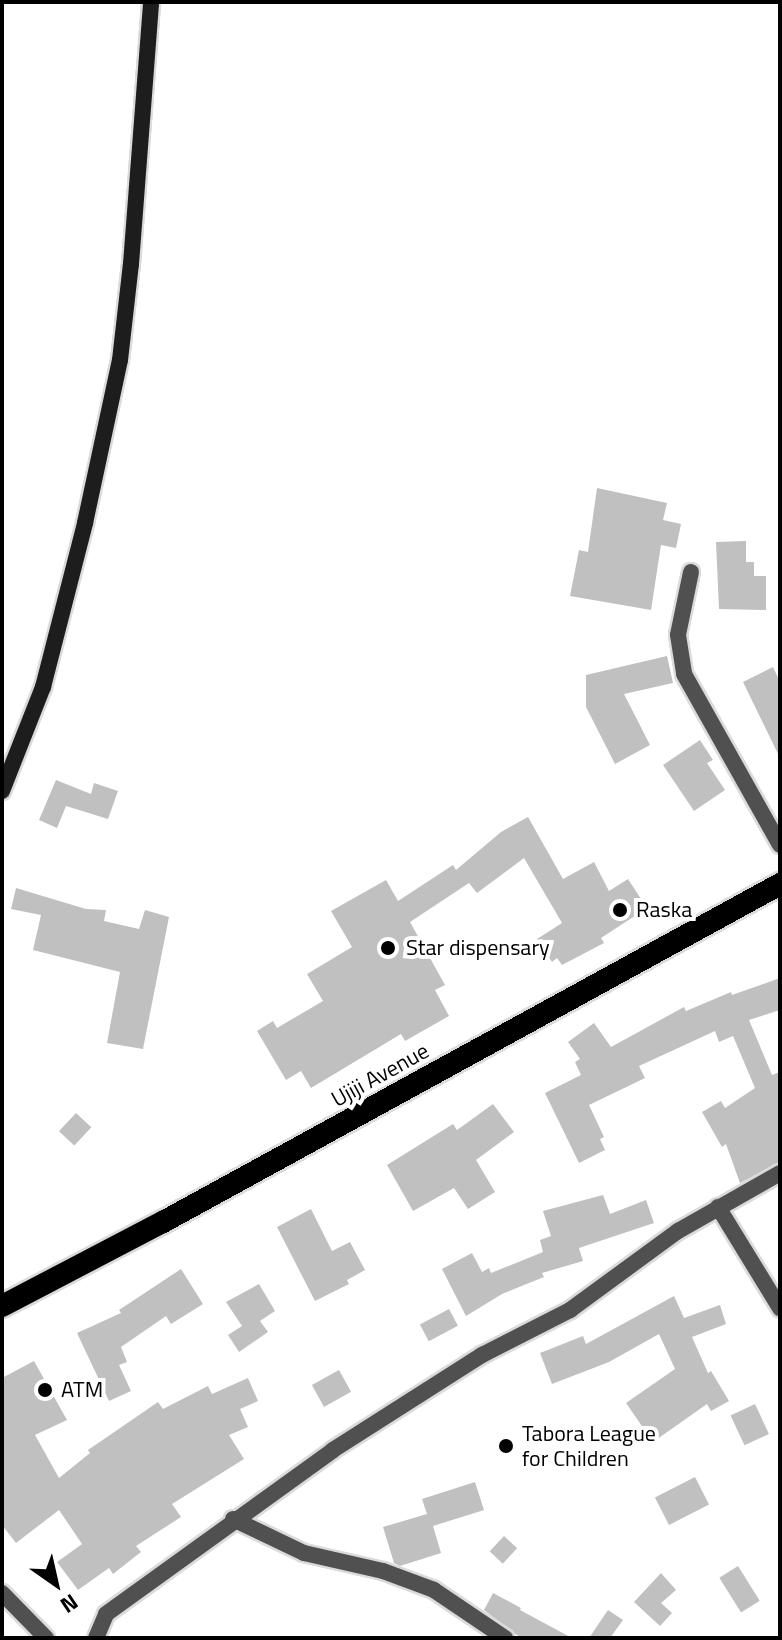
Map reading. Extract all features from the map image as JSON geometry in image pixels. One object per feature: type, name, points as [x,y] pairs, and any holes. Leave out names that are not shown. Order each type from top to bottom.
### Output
[{"type":"highway","name":"Ujiji Avenue","points":[[2,1306],[177,1215],[780,884]]},
{"type":"main road","points":[[2,791],[43,687],[85,523],[120,360],[131,264],[151,2]]},
{"type":"street","points":[[691,572],[678,635],[684,674],[780,845]]},
{"type":"street","points":[[96,1638],[106,1614],[233,1519],[333,1450],[482,1355],[570,1310],[678,1231],[780,1173]]},
{"type":"street","points":[[718,1207],[780,1308]]},
{"type":"street","points":[[233,1519],[304,1553],[383,1571],[420,1584],[505,1638]]},
{"type":"street","points":[[2,1593],[46,1638]]},
{"type":"building","points":[[597,488],[667,503],[663,520],[681,524],[676,548],[661,545],[651,610],[570,596],[579,550],[588,552]]},
{"type":"building","points":[[746,541],[746,562],[754,562],[754,576],[766,576],[766,610],[719,609],[716,542]]},
{"type":"building","points":[[667,656],[673,683],[624,694],[650,745],[615,764],[586,707],[586,675]]},
{"type":"building","points":[[773,667],[780,682],[780,758],[743,682]]},
{"type":"building","points":[[700,740],[713,760],[707,763],[725,790],[694,811],[663,765]]},
{"type":"building","points":[[56,780],[91,794],[94,783],[118,791],[108,819],[66,806],[57,828],[39,820]]},
{"type":"building","points":[[528,817],[563,879],[594,862],[609,891],[628,879],[647,908],[601,938],[604,943],[562,965],[557,958],[552,962],[537,939],[562,923],[524,858],[477,893],[469,883],[410,922],[445,985],[435,990],[449,1016],[405,1041],[401,1034],[311,1088],[301,1071],[286,1080],[257,1031],[273,1021],[277,1028],[323,1001],[307,974],[352,947],[331,911],[386,880],[398,901],[453,865],[456,870],[501,832]]},
{"type":"building","points":[[16,888],[86,909],[106,910],[104,921],[139,929],[145,910],[169,917],[143,1049],[107,1043],[120,972],[33,950],[41,915],[11,909]]},
{"type":"building","points":[[780,978],[780,1010],[749,1020],[772,1075],[780,1072],[780,1162],[740,1183],[726,1144],[722,1147],[702,1112],[721,1101],[725,1108],[755,1088],[733,1036],[719,1042],[715,1031],[639,1066],[645,1078],[589,1105],[604,1137],[600,1139],[605,1150],[579,1163],[545,1093],[581,1075],[575,1062],[580,1059],[568,1042],[594,1023],[611,1047],[684,1007],[686,1011],[731,992],[732,995]]},
{"type":"building","points":[[493,1104],[514,1132],[476,1160],[495,1192],[468,1209],[454,1188],[413,1211],[387,1165],[453,1124],[457,1130]]},
{"type":"building","points":[[76,1113],[91,1127],[74,1146],[59,1131]]},
{"type":"building","points":[[603,1195],[610,1214],[646,1200],[654,1223],[579,1248],[583,1261],[542,1273],[544,1277],[502,1294],[466,1316],[442,1269],[472,1253],[482,1272],[489,1268],[491,1273],[543,1252],[540,1240],[551,1236],[543,1211]]},
{"type":"building","points":[[311,1209],[332,1251],[350,1242],[365,1270],[347,1280],[349,1284],[315,1301],[277,1227]]},
{"type":"building","points":[[181,1269],[203,1304],[171,1324],[166,1316],[121,1347],[127,1362],[119,1365],[131,1391],[109,1401],[77,1333],[121,1313],[119,1310]]},
{"type":"building","points":[[259,1284],[275,1311],[260,1321],[268,1332],[239,1352],[228,1335],[242,1326],[226,1302]]},
{"type":"building","points":[[674,1296],[684,1318],[720,1305],[726,1324],[692,1337],[708,1373],[711,1371],[729,1401],[711,1411],[707,1404],[653,1442],[626,1403],[675,1369],[659,1334],[609,1362],[552,1384],[540,1353],[583,1336],[586,1344]]},
{"type":"building","points":[[449,1309],[458,1326],[429,1341],[420,1324]]},
{"type":"building","points":[[34,1361],[67,1420],[35,1435],[59,1478],[90,1453],[88,1450],[158,1402],[163,1409],[208,1386],[212,1394],[248,1378],[258,1401],[240,1409],[248,1427],[229,1435],[244,1459],[172,1504],[181,1517],[136,1546],[141,1552],[113,1574],[109,1568],[78,1590],[57,1562],[82,1544],[59,1510],[16,1543],[2,1525],[2,1378]]},
{"type":"building","points":[[339,1370],[351,1392],[324,1407],[312,1385]]},
{"type":"building","points":[[755,1404],[769,1434],[744,1445],[731,1415]]},
{"type":"building","points":[[695,1477],[709,1505],[669,1525],[655,1497]]},
{"type":"building","points":[[475,1482],[484,1510],[433,1526],[441,1553],[400,1566],[394,1563],[383,1527],[427,1514],[422,1499]]},
{"type":"building","points":[[504,1536],[517,1548],[503,1564],[490,1551]]},
{"type":"building","points":[[738,1566],[760,1601],[741,1612],[719,1578]]},
{"type":"building","points":[[661,1573],[676,1590],[661,1603],[672,1613],[660,1626],[634,1602]]},
{"type":"building","points":[[493,1593],[572,1638],[523,1638],[515,1634],[484,1610]]},
{"type":"building","points":[[608,1610],[623,1620],[610,1638],[589,1638]]},
{"type":"place","name":"Raska","points":[[620,910]]},
{"type":"place","name":"Star dispensary","points":[[388,948]]},
{"type":"place","name":"ATM","points":[[45,1390]]},
{"type":"place","name":"Tabora League for Children","points":[[506,1446]]}]
